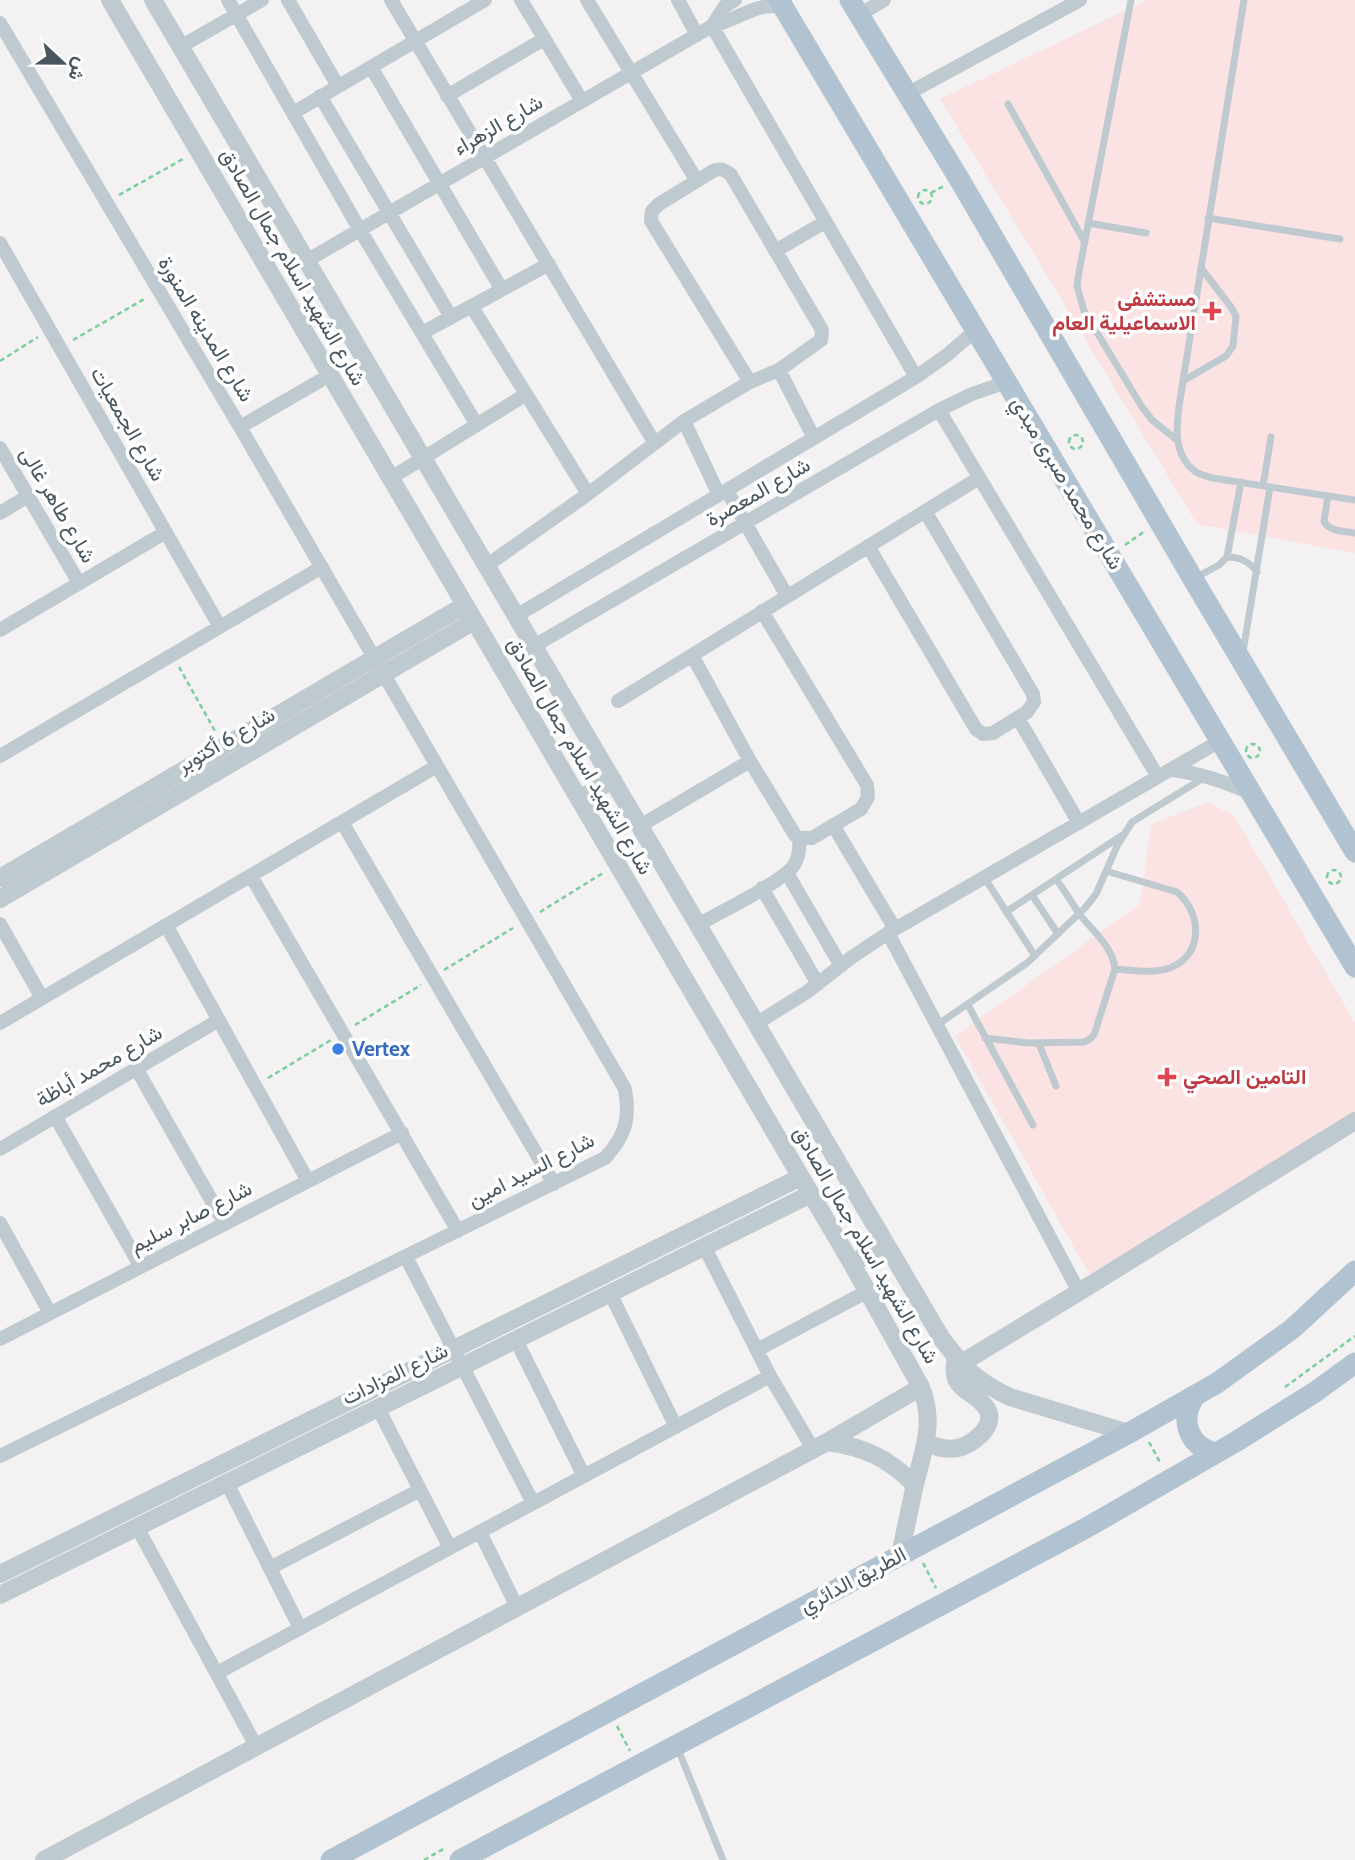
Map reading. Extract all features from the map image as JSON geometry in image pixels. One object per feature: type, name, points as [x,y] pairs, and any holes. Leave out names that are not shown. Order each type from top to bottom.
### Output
[{"type":"main road","name":"شارع محمد صبرى مبدي","points":[[781,4],[1355,967]]},
{"type":"main road","points":[[855,7],[1355,852]]},
{"type":"main road","name":"الطريق الدائري","points":[[337,1858],[1135,1430],[1217,1383],[1292,1329],[1355,1271]]},
{"type":"main road","points":[[454,1853],[638,1766],[1086,1528],[1216,1453],[1315,1392],[1355,1363]]},
{"type":"main road","points":[[1196,1395],[1186,1416],[1187,1429],[1198,1445],[1216,1453]]},
{"type":"street","name":"شارع الشهيد اسلام جمال الصادق","points":[[110,0],[868,1291],[921,1387],[927,1403],[928,1419],[926,1442],[915,1485],[907,1551]]},
{"type":"street","name":"شارع الشهيد اسلام جمال الصادق","points":[[153,0],[930,1321],[958,1360],[983,1383],[1010,1397],[1135,1430]]},
{"type":"street","points":[[228,0],[360,230],[477,425]]},
{"type":"street","points":[[180,47],[262,0]]},
{"type":"street","points":[[288,0],[338,86]]},
{"type":"street","points":[[391,0],[654,442]]},
{"type":"street","points":[[293,113],[415,41],[466,5],[485,0]]},
{"type":"street","points":[[521,0],[582,101]]},
{"type":"street","points":[[587,0],[697,181]]},
{"type":"street","points":[[678,0],[697,34]]},
{"type":"street","name":"شارع الزهراء","points":[[712,26],[725,6],[735,0]]},
{"type":"street","points":[[855,7],[884,0]]},
{"type":"street","points":[[907,94],[1080,0]]},
{"type":"street","name":"شارع الزهراء","points":[[306,261],[697,34],[712,26],[729,22],[755,6],[781,4]]},
{"type":"street","name":"شارع المدينه المنورة","points":[[0,23],[5,42],[106,202],[380,666]]},
{"type":"street","points":[[712,26],[916,377]]},
{"type":"street","points":[[447,96],[544,39]]},
{"type":"street","points":[[371,67],[502,290]]},
{"type":"street","points":[[320,96],[451,317]]},
{"type":"street","points":[[486,566],[588,494],[684,421],[750,382],[779,370],[821,340],[822,333],[728,172],[716,169],[655,206],[652,221],[750,382]]},
{"type":"street","points":[[775,251],[825,222]]},
{"type":"street","name":"شارع الجمعيات","points":[[0,243],[220,627]]},
{"type":"street","points":[[422,333],[549,264]]},
{"type":"street","points":[[472,307],[588,494]]},
{"type":"street","name":"شارع المعصرة","points":[[516,616],[916,377],[976,330]]},
{"type":"street","points":[[779,370],[814,438]]},
{"type":"street","points":[[240,427],[330,375]]},
{"type":"street","name":"شارع المعصرة","points":[[534,646],[939,410],[972,394],[1007,382]]},
{"type":"street","points":[[391,478],[525,395]]},
{"type":"street","points":[[939,410],[1158,777]]},
{"type":"street","points":[[684,421],[723,493],[746,523],[787,596]]},
{"type":"street","name":"شارع طاهر غالى","points":[[0,448],[79,583]]},
{"type":"street","points":[[618,701],[979,478]]},
{"type":"street","points":[[0,513],[28,496]]},
{"type":"street","points":[[868,546],[976,729],[988,734],[1018,718],[1032,706],[1033,694],[925,511]]},
{"type":"street","points":[[0,630],[166,532]]},
{"type":"street","points":[[0,756],[321,567]]},
{"type":"street","points":[[762,611],[867,785],[868,797],[861,809],[812,838],[799,838]]},
{"type":"street","name":"شارع 6 أكتوبر","points":[[0,899],[470,613]]},
{"type":"street","points":[[692,655],[750,761],[791,830],[799,838],[800,848],[798,857],[787,873],[698,925]]},
{"type":"street","name":"شارع 6 أكتوبر","points":[[0,878],[224,747],[380,666]]},
{"type":"street","name":"شارع السيد امين","points":[[0,1456],[606,1158],[618,1143],[626,1126],[628,1107],[625,1089],[380,666]]},
{"type":"street","points":[[1018,718],[1079,823]]},
{"type":"street","points":[[757,1023],[818,984],[891,931],[1220,741]]},
{"type":"street","points":[[640,826],[750,761]]},
{"type":"street","points":[[0,1023],[437,766]]},
{"type":"street","points":[[1171,770],[1207,776],[1251,793]]},
{"type":"street","points":[[579,799],[613,780]]},
{"type":"street","points":[[342,822],[554,1184]]},
{"type":"street","points":[[833,825],[1079,1292]]},
{"type":"street","points":[[787,873],[841,966]]},
{"type":"street","points":[[251,876],[458,1231]]},
{"type":"street","points":[[762,888],[818,984]]},
{"type":"street","points":[[0,924],[42,998]]},
{"type":"street","points":[[166,925],[308,1181]]},
{"type":"street","name":"شارع محمد أباظة","points":[[0,1149],[219,1020]]},
{"type":"street","points":[[136,1068],[225,1224]]},
{"type":"street","points":[[55,1116],[141,1267]]},
{"type":"street","points":[[926,1442],[941,1448],[965,1446],[979,1436],[988,1421],[987,1408],[957,1380],[954,1373],[958,1360],[1079,1292],[1355,1121]]},
{"type":"street","name":"شارع صابر سليم","points":[[0,1339],[401,1133]]},
{"type":"street","name":"شارع المزادات","points":[[0,1574],[801,1177]]},
{"type":"street","name":"شارع المزادات","points":[[0,1595],[811,1194]]},
{"type":"street","points":[[0,1223],[50,1313]]},
{"type":"street","points":[[852,1264],[886,1243]]},
{"type":"street","points":[[704,1246],[770,1376],[820,1445]]},
{"type":"street","points":[[406,1257],[533,1503]]},
{"type":"street","points":[[757,1350],[868,1291]]},
{"type":"street","points":[[610,1293],[676,1427]]},
{"type":"street","points":[[516,1339],[584,1476]]},
{"type":"street","points":[[217,1673],[770,1376]]},
{"type":"street","points":[[44,1860],[820,1445],[921,1387]]},
{"type":"street","points":[[378,1408],[450,1548]]},
{"type":"street","points":[[820,1445],[847,1444],[876,1454],[901,1471],[915,1485]]},
{"type":"street","points":[[227,1483],[300,1628]]},
{"type":"street","points":[[270,1569],[420,1490]]},
{"type":"street","points":[[137,1527],[256,1746]]},
{"type":"street","points":[[480,1532],[517,1607]]},
{"type":"lane","points":[[1131,0],[1077,286],[1084,311],[1142,407],[1152,420],[1177,440]]},
{"type":"lane","points":[[1244,0],[1200,268],[1177,421],[1177,440],[1184,457],[1195,471],[1212,478],[1355,500]]},
{"type":"lane","points":[[1008,104],[1084,241]]},
{"type":"lane","points":[[1208,218],[1340,239]]},
{"type":"lane","points":[[1088,223],[1146,233]]},
{"type":"lane","points":[[1183,381],[1226,356],[1233,346],[1236,316],[1200,268]]},
{"type":"lane","points":[[1241,660],[1256,572],[1271,437]]},
{"type":"lane","points":[[1193,579],[1219,565],[1227,557],[1241,482]]},
{"type":"lane","points":[[1328,496],[1325,525],[1331,529],[1355,533]]},
{"type":"lane","points":[[1227,557],[1241,558],[1253,566],[1256,572]]},
{"type":"lane","points":[[937,1025],[1035,956],[1079,914],[1096,894],[1126,828],[1139,816],[1207,776]]},
{"type":"lane","points":[[1006,912],[1122,836]]},
{"type":"lane","points":[[1106,871],[1177,892],[1185,899],[1195,920],[1196,933],[1192,946],[1179,963],[1159,971],[1115,969]]},
{"type":"lane","points":[[984,877],[1035,956]]},
{"type":"lane","points":[[985,1038],[1039,1044],[1084,1042],[1094,1035],[1115,969],[1114,960],[1056,879]]},
{"type":"lane","points":[[1032,895],[1058,934]]},
{"type":"lane","points":[[968,1005],[1032,1125]]},
{"type":"lane","points":[[1039,1044],[1056,1086]]},
{"type":"lane","points":[[676,1745],[723,1860]]},
{"type":"path","points":[[106,202],[198,150]]},
{"type":"path","points":[[925,190],[929,190],[933,196],[930,203],[924,205],[918,197],[919,193],[925,190]]},
{"type":"path","points":[[60,348],[158,291]]},
{"type":"path","points":[[0,361],[50,330]]},
{"type":"path","points":[[1075,434],[1083,441],[1078,449],[1071,448],[1068,442],[1075,434]]},
{"type":"path","points":[[1110,554],[1160,522]]},
{"type":"path","points":[[172,655],[224,747]]},
{"type":"path","points":[[1253,743],[1261,750],[1258,756],[1252,758],[1245,751],[1246,747],[1253,743]]},
{"type":"path","points":[[1333,870],[1341,877],[1339,883],[1332,885],[1326,877],[1333,870]]},
{"type":"path","points":[[1279,1392],[1355,1336]]},
{"type":"path","points":[[1135,1430],[1168,1480]]},
{"type":"path","points":[[907,1551],[942,1604]]},
{"type":"path","points":[[609,1710],[638,1766]]},
{"type":"path","points":[[424,1860],[454,1853]]},
{"type":"shaded area","name":"مستشفى الاسماعيلية العام","points":[[1147,0],[1355,0],[1355,553],[1197,524],[940,99]]},
{"type":"shaded area","name":"التامين الصحي","points":[[1209,802],[1235,817],[1355,1023],[1355,1118],[1093,1281],[955,1036],[1140,904],[1151,824]]},
{"type":"place","name":"مستشفى الاسماعيلية العام","points":[[1212,311]]},
{"type":"place","name":"Vertex","points":[[338,1049]]},
{"type":"place","name":"التامين الصحي","points":[[1167,1077]]}]
